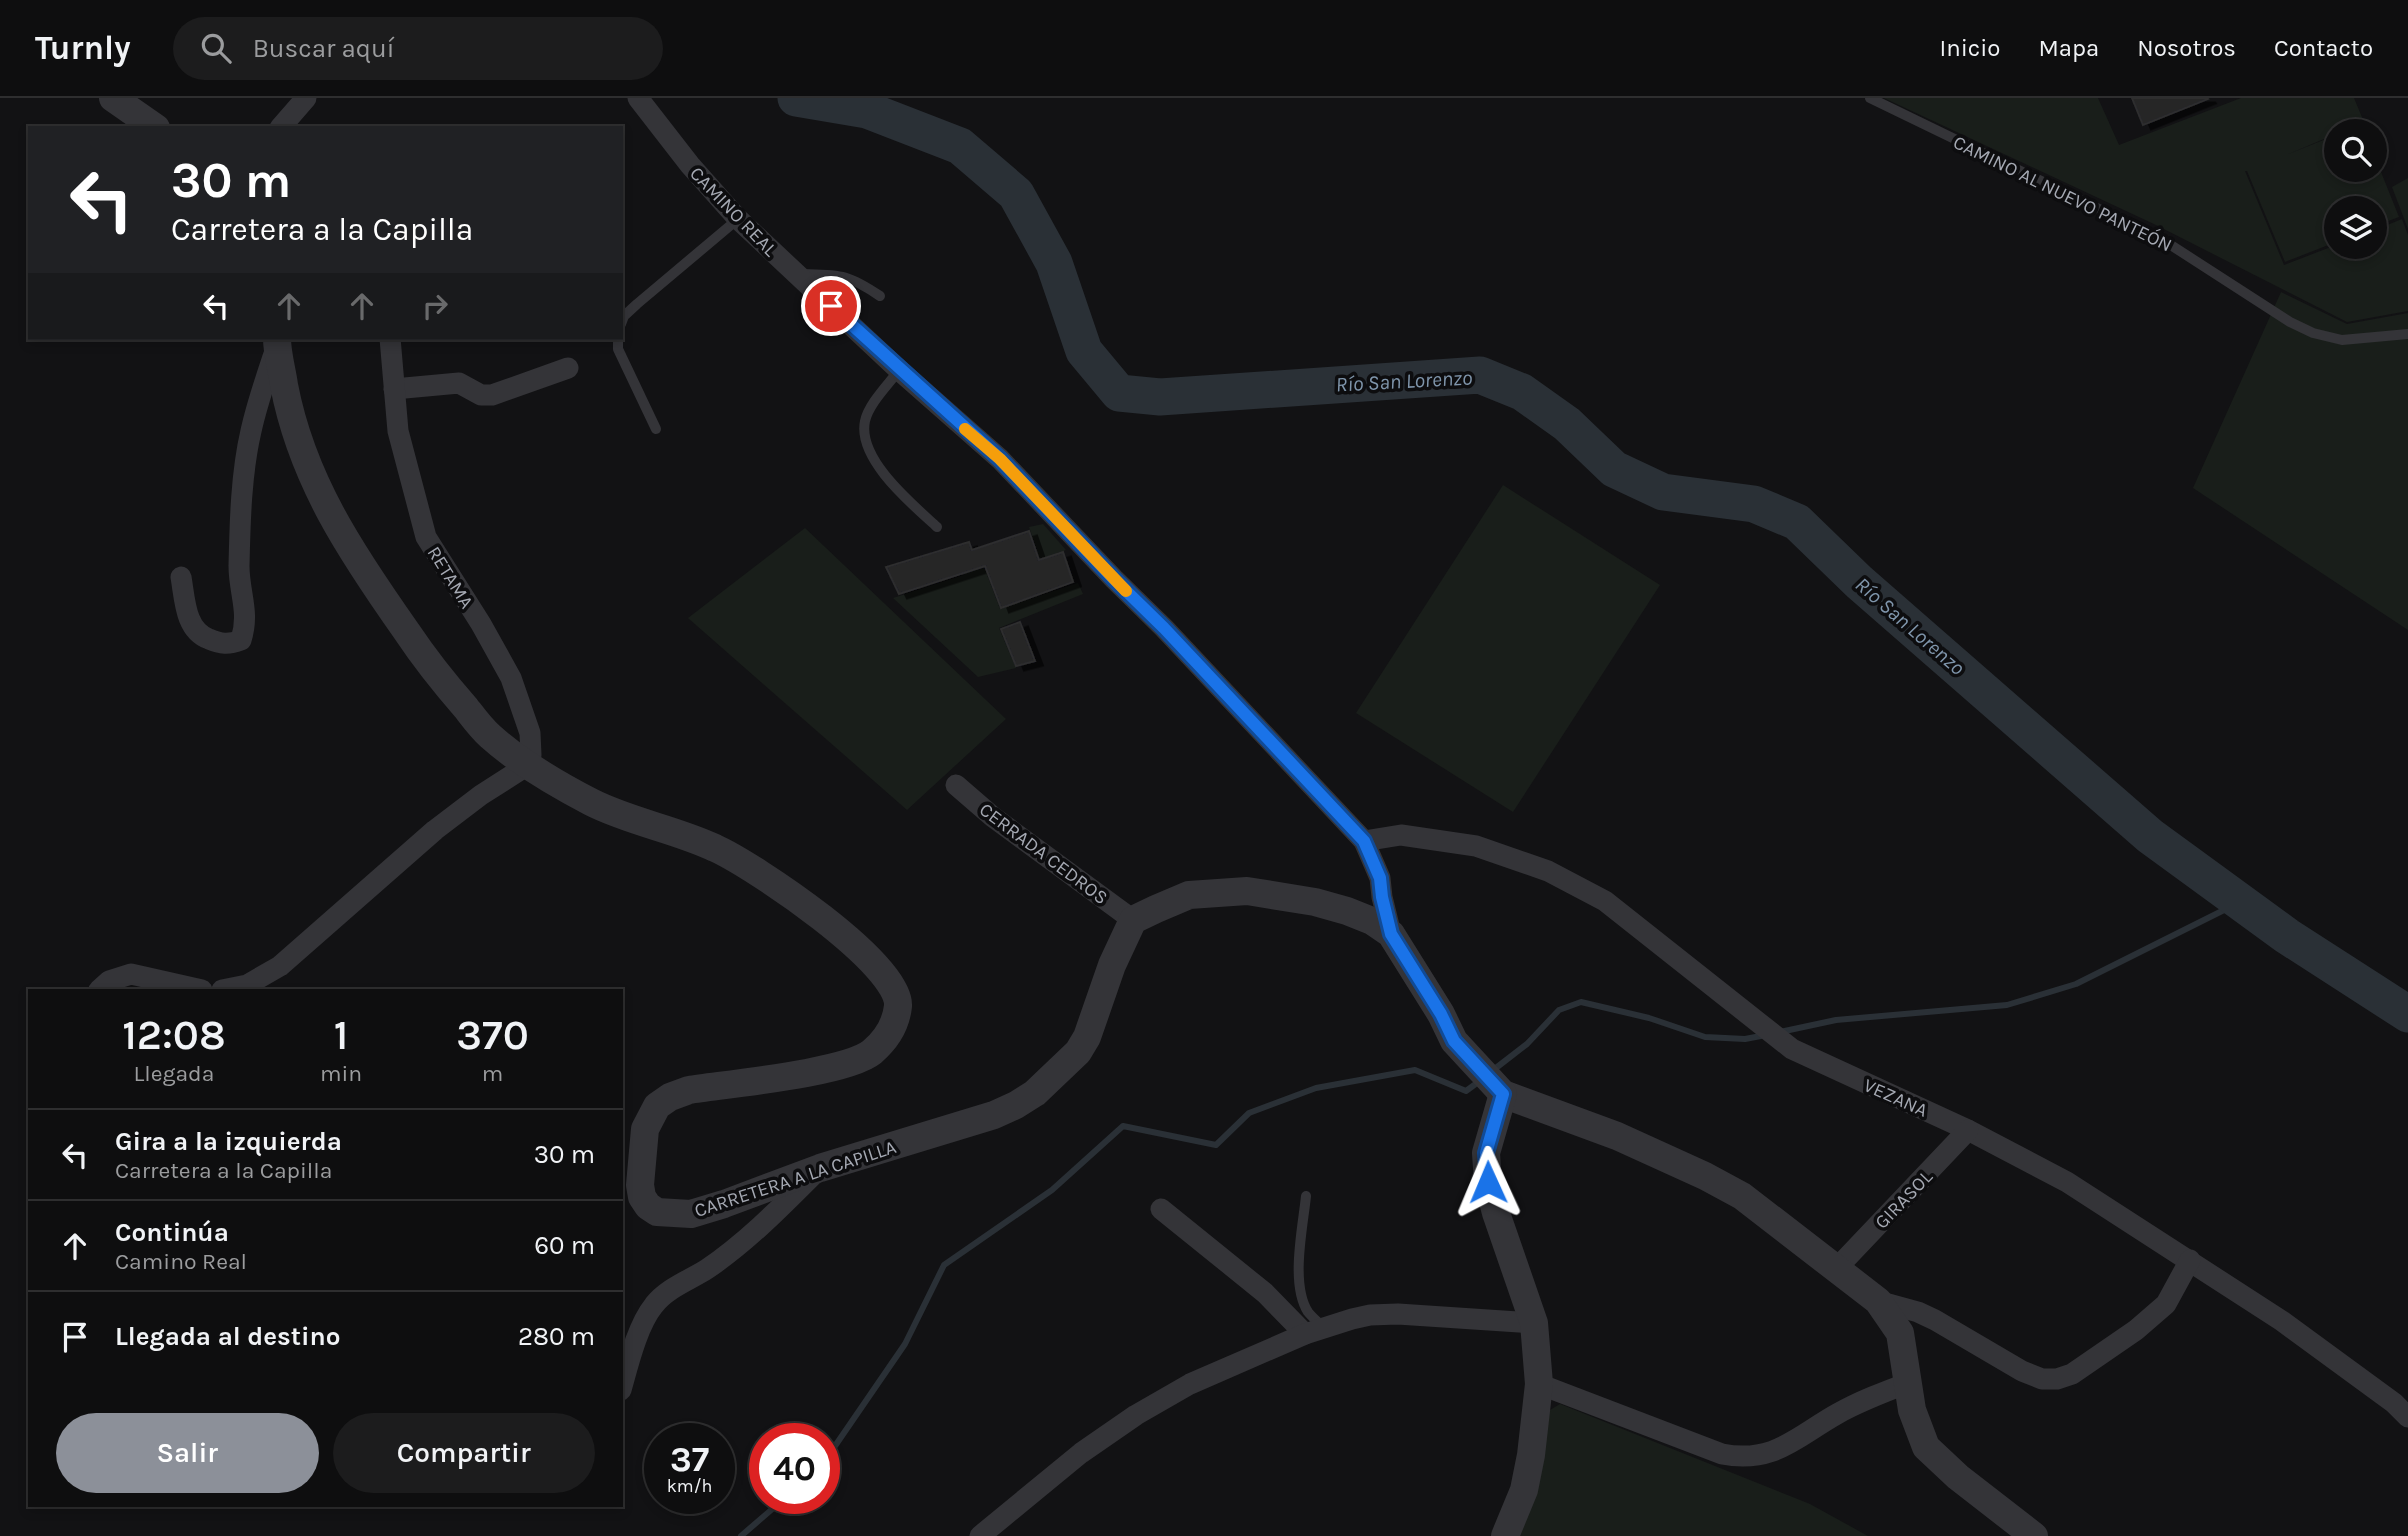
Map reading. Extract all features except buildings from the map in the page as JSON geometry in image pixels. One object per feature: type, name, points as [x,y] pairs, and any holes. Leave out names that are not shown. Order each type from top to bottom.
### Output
[{"type":"street","points":[[113,98],[153,126]]},
{"type":"street","points":[[282,126],[306,98]]},
{"type":"street","name":"CAMINO REAL","points":[[638,99],[690,165],[738,219],[899,370],[1000,459],[1164,628],[1364,841],[1380,878],[1391,934]]},
{"type":"street","name":"RETAMA","points":[[390,340],[398,431],[426,537],[481,624],[511,678],[530,733],[532,744],[528,765]]},
{"type":"street","points":[[181,578],[189,620],[201,636],[224,645],[241,640],[246,608],[239,569],[245,468],[251,432],[277,342]]},
{"type":"street","name":"CARRETERA A LA CAPILLA","points":[[277,342],[292,423],[315,484],[366,574],[432,669],[488,734],[528,765],[592,803],[712,846],[735,858],[817,913],[878,967],[893,986],[898,1002],[895,1020],[888,1036],[870,1054],[824,1069],[689,1090],[670,1097],[657,1106],[645,1129],[640,1185],[642,1197],[648,1206],[657,1212],[691,1214],[820,1168],[995,1115],[1035,1093],[1064,1068],[1087,1037],[1112,965],[1133,920]]},
{"type":"street","points":[[394,389],[459,383],[481,395],[492,395],[568,368]]},
{"type":"street","points":[[227,989],[247,985],[280,966],[435,830],[481,795],[528,765]]},
{"type":"street","name":"CERRADA CEDROS","points":[[956,785],[993,817],[1133,920]]},
{"type":"street","name":"VEZANA","points":[[1364,841],[1401,835],[1456,842],[1476,846],[1548,871],[1621,912],[1792,1049],[1969,1130],[2067,1182],[2282,1321],[2394,1403],[2408,1417]]},
{"type":"street","points":[[1133,920],[1189,895],[1247,891],[1315,902],[1347,911],[1371,921],[1391,934],[1441,1014],[1454,1041],[1497,1089],[1617,1136],[1742,1196],[1878,1301],[1900,1333],[1912,1410],[1926,1447],[1958,1476],[2035,1536]]},
{"type":"street","points":[[100,989],[109,981],[131,974],[198,989]]},
{"type":"street","points":[[1497,1089],[1486,1153],[1488,1182],[1534,1323],[1539,1384],[1524,1490],[1505,1536]]},
{"type":"street","name":"GIRASOL","points":[[1837,1268],[1969,1130]]},
{"type":"street","points":[[623,1383],[631,1354],[654,1305],[675,1287],[708,1268],[771,1216],[820,1168]]},
{"type":"street","points":[[1161,1209],[1314,1331]]},
{"type":"street","points":[[1878,1301],[1918,1312],[1935,1320],[2022,1371],[2042,1379],[2057,1379],[2071,1374],[2125,1337],[2166,1304],[2190,1260]]},
{"type":"street","points":[[979,1536],[1081,1453],[1136,1415],[1190,1384],[1314,1331],[1352,1319],[1398,1314],[1534,1323]]},
{"type":"street","points":[[1539,1384],[1722,1454],[1738,1457],[1766,1455],[1781,1449],[1860,1401],[1908,1383]]},
{"type":"lane","name":"CAMINO AL NUEVO PANTEÓN","points":[[1870,98],[2163,240],[2290,322],[2342,340],[2408,334]]},
{"type":"lane","points":[[623,319],[738,219]]},
{"type":"lane","points":[[797,274],[847,277],[880,296]]},
{"type":"lane","points":[[618,340],[618,349],[656,429]]},
{"type":"lane","points":[[899,370],[866,418],[864,432],[881,469],[895,489],[937,527]]},
{"type":"lane","points":[[1306,1196],[1299,1263],[1301,1289],[1314,1331]]},
{"type":"shaded area","points":[[1884,98],[2098,98],[2119,145],[2241,98],[2354,98],[2363,119],[2324,119],[2324,139],[2286,155],[2324,140],[2324,182],[2385,182],[2399,217],[2387,222],[2387,196],[2324,196],[2324,247],[2285,262],[2245,171],[2284,265],[2324,250],[2324,259],[2387,259],[2387,225],[2402,219],[2408,235],[2408,311],[2347,322],[2156,225]]},
{"type":"shaded area","points":[[2408,178],[2408,229],[2392,187]]},
{"type":"shaded area","points":[[2281,292],[2347,324],[2408,313],[2408,630],[2193,488]]},
{"type":"shaded area","points":[[1503,485],[1660,585],[1513,812],[1356,713]]},
{"type":"shaded area","points":[[1043,524],[1066,550],[1040,559],[1029,527]]},
{"type":"shaded area","points":[[805,528],[1006,719],[907,810],[688,618]]},
{"type":"shaded area","points":[[980,556],[1000,609],[1078,583],[1083,594],[999,628],[1016,668],[978,677],[893,598],[964,575],[960,562]]},
{"type":"shaded area","points":[[1560,1404],[1810,1504],[1868,1536],[1516,1536],[1545,1413]]},
{"type":"waterway","name":"Río San Lorenzo","points":[[796,98],[867,110],[960,146],[1016,194],[1054,263],[1084,351],[1119,393],[1160,397],[1480,375],[1522,392],[1567,424],[1614,469],[1663,492],[1754,504],[1797,522],[1859,582],[2150,836],[2287,936],[2408,1014]]},
{"type":"waterway","points":[[1780,1032],[1836,1020],[2007,1005],[2076,984],[2240,902]]},
{"type":"waterway","points":[[1492,1071],[1527,1044],[1559,1010],[1581,1002],[1649,1018],[1705,1037],[1745,1039],[1766,1035]]},
{"type":"waterway","points":[[840,1439],[905,1344],[944,1265],[1052,1190],[1123,1126],[1216,1145],[1249,1113],[1316,1088],[1415,1070],[1466,1091],[1481,1080]]},
{"type":"waterway","points":[[741,1536],[766,1514]]},
{"type":"slow traffic","points":[[965,429],[1000,459],[1126,591]]},
{"type":"route","points":[[831,306],[1000,459],[1164,628],[1364,841],[1380,878],[1391,934],[1441,1014],[1454,1041],[1503,1094],[1486,1153],[1488,1182]]}]
